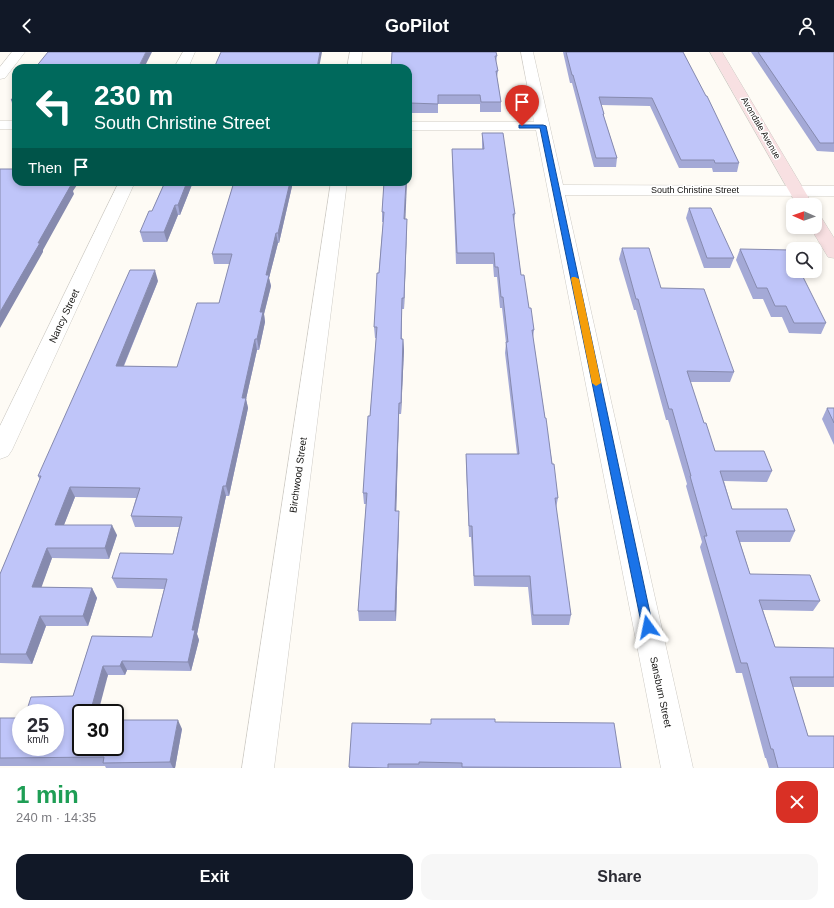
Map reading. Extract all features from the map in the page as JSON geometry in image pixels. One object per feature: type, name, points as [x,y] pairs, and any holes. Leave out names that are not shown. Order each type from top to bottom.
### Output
[{"type":"street","points":[[0,75],[19,52]]},
{"type":"street","points":[[183,64],[189,52]]},
{"type":"street","points":[[354,64],[356,52]]},
{"type":"street","name":"Sansburn Street","points":[[527,52],[677,768]]},
{"type":"street","name":"Avondale Avenue","points":[[716,52],[801,198]]},
{"type":"street","points":[[0,125],[12,125]]},
{"type":"street","points":[[412,126],[543,126]]},
{"type":"street","name":"Nancy Street","points":[[0,450],[125,186]]},
{"type":"street","name":"Birchwood Street","points":[[258,768],[338,186]]},
{"type":"street","name":"South Christine Street","points":[[556,190],[801,198],[834,191]]},
{"type":"street","points":[[822,233],[834,253]]},
{"type":"building","points":[[48,52],[146,52],[140,64],[38,64]]},
{"type":"building","points":[[221,52],[320,52],[318,64],[216,64]]},
{"type":"building","points":[[392,52],[496,52],[497,56],[495,56],[498,71],[496,71],[501,102],[481,102],[480,95],[438,95],[438,104],[412,103],[412,64],[391,64]]},
{"type":"building","points":[[566,52],[683,52],[707,96],[739,163],[715,163],[714,160],[681,160],[652,98],[599,97],[617,158],[596,158]]},
{"type":"building","points":[[758,52],[834,52],[834,143],[820,143]]},
{"type":"building","points":[[482,133],[503,133],[515,214],[513,214],[521,275],[524,275],[529,308],[531,308],[534,330],[532,330],[552,464],[554,464],[558,498],[555,498],[571,615],[533,615],[530,576],[474,576],[472,526],[469,526],[466,454],[519,454],[506,342],[508,342],[503,297],[501,297],[498,267],[495,267],[494,253],[457,253],[452,149],[484,149]]},
{"type":"building","points":[[0,169],[12,169],[12,186],[70,186],[38,243],[40,243],[0,312]]},
{"type":"building","points":[[163,186],[185,186],[178,205],[175,205],[164,232],[140,232],[149,211],[152,211]]},
{"type":"building","points":[[233,186],[289,186],[266,275],[269,275],[260,312],[263,312],[257,339],[255,339],[242,398],[246,398],[226,486],[223,486],[192,630],[195,630],[188,662],[122,661],[120,666],[103,666],[92,704],[72,704],[72,756],[124,756],[124,720],[178,720],[170,762],[103,763],[104,757],[0,758],[0,718],[12,718],[12,756],[64,756],[64,704],[29,704],[31,697],[73,696],[92,636],[152,637],[167,579],[112,578],[120,553],[173,554],[182,517],[131,516],[140,488],[70,487],[55,525],[112,525],[105,548],[47,548],[32,587],[92,588],[83,616],[40,616],[26,654],[0,654],[0,574],[41,476],[38,476],[130,270],[155,270],[116,366],[177,367],[197,303],[219,303],[232,254],[212,254]]},
{"type":"building","points":[[384,186],[406,186],[404,219],[407,219],[404,298],[402,298],[401,339],[403,339],[401,403],[399,403],[395,511],[399,511],[395,611],[358,611],[367,493],[363,493],[368,416],[370,416],[377,327],[374,327],[377,273],[379,273],[384,212],[382,212]]},
{"type":"building","points":[[689,208],[711,208],[734,258],[707,258]]},
{"type":"building","points":[[622,248],[649,248],[661,288],[704,289],[734,372],[687,371],[715,451],[764,451],[772,471],[720,471],[732,509],[787,509],[795,531],[736,531],[750,574],[810,575],[820,601],[759,600],[775,647],[834,648],[834,677],[790,677],[808,736],[834,736],[834,768],[778,768],[773,749],[771,749],[747,663],[741,663],[704,536],[707,536],[672,409],[669,409]]},
{"type":"building","points":[[740,249],[786,250],[786,278],[804,278],[826,323],[794,323],[786,306],[775,306],[767,288],[757,288]]},
{"type":"building","points":[[827,408],[834,408],[834,423]]},
{"type":"building","points":[[431,719],[495,719],[495,722],[614,723],[621,768],[462,767],[462,763],[419,762],[419,764],[388,764],[388,768],[349,767],[352,723],[431,724]]},
{"type":"slow traffic","points":[[575,279],[596,383]]},
{"type":"route","points":[[522,126],[543,126],[648,627]]}]
